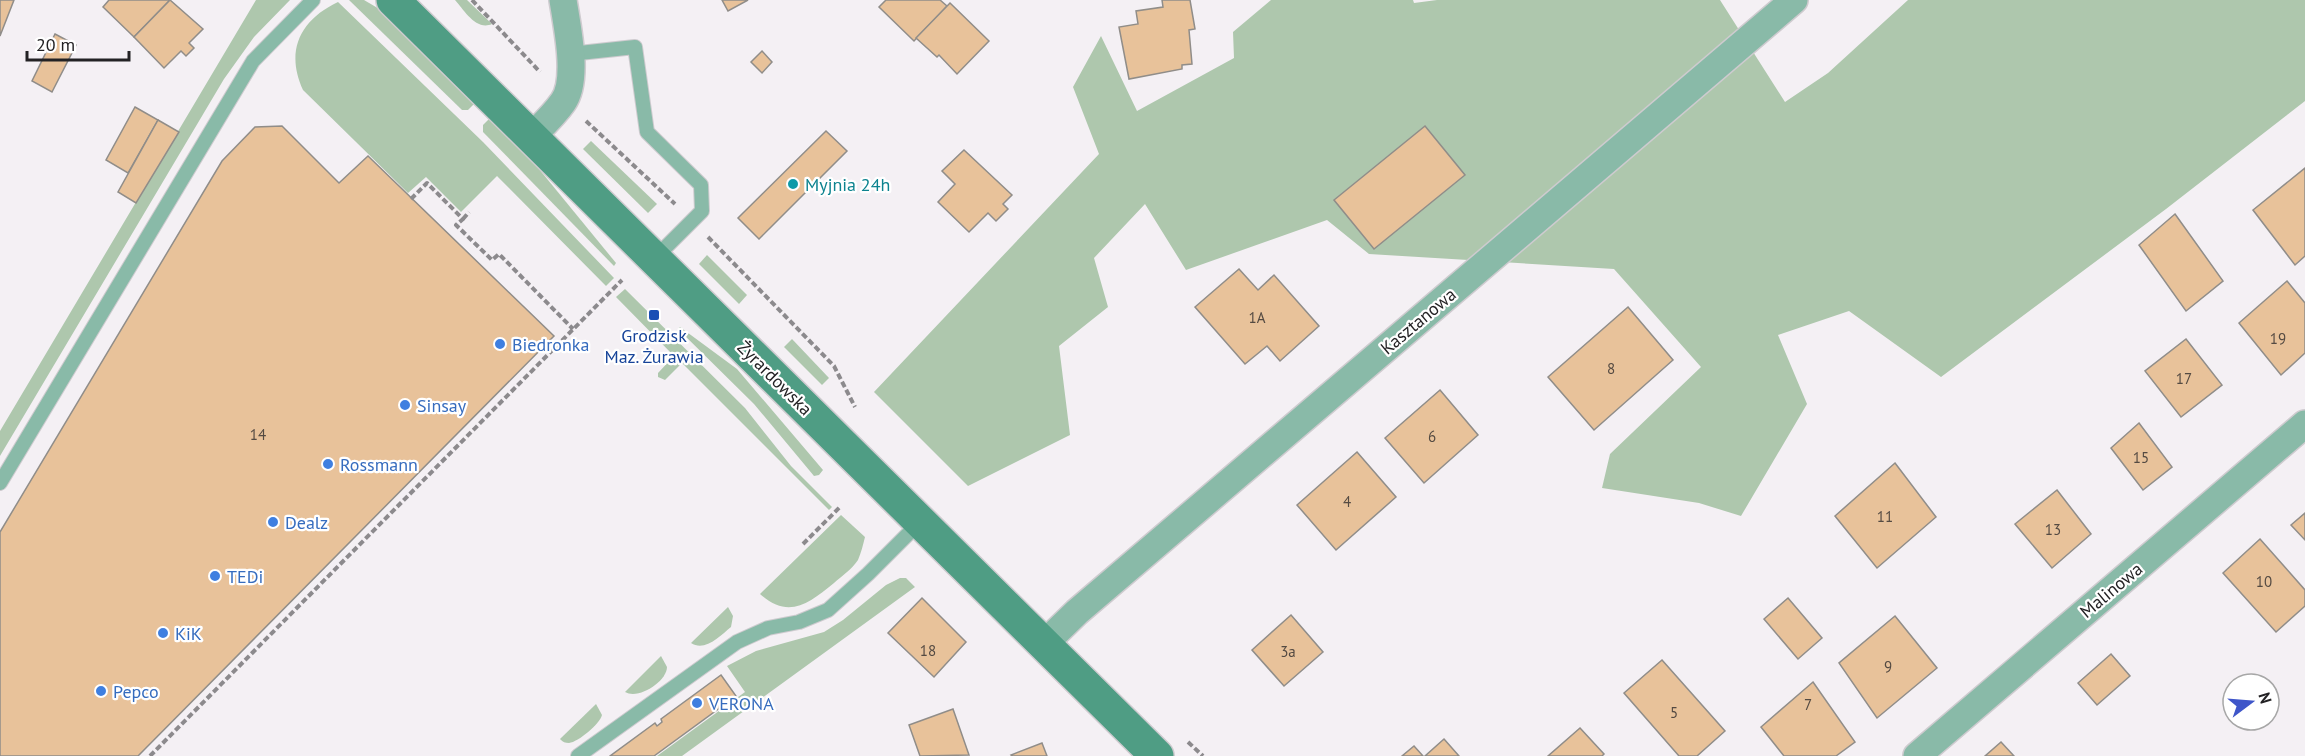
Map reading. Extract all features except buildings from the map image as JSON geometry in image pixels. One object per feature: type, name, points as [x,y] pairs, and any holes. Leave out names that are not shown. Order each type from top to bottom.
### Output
[{"type":"main road","name":"Żyrardowska","points":[[393,0],[1157,756]]},
{"type":"street","points":[[531,137],[564,101],[570,84],[570,54],[563,0]]},
{"type":"street","name":"Kasztanowa","points":[[1044,645],[1095,596],[1794,0]]},
{"type":"street","name":"Malinowa","points":[[1917,756],[2305,424]]},
{"type":"lane","points":[[0,483],[253,61],[313,0]]},
{"type":"lane","points":[[570,54],[635,47],[647,132],[701,184],[702,211],[654,259]]},
{"type":"lane","points":[[578,756],[736,642],[768,628],[799,622],[828,610],[920,522]]},
{"type":"path","points":[[472,0],[564,101],[692,221],[834,366],[858,410]]},
{"type":"path","points":[[411,199],[427,183],[463,219]]},
{"type":"path","points":[[469,212],[456,225],[492,260],[499,254],[573,329]]},
{"type":"path","points":[[150,756],[622,280]]},
{"type":"path","points":[[803,544],[840,507]]},
{"type":"path","points":[[1186,740],[1203,756]]},
{"type":"green space","points":[[256,0],[290,0],[254,37],[224,79],[0,456],[0,431]]},
{"type":"green space","points":[[349,0],[364,0],[381,10],[475,103],[468,110],[462,110]]},
{"type":"green space","points":[[455,0],[467,0],[492,24],[481,25],[476,22]]},
{"type":"green space","points":[[1271,0],[1413,0],[1414,3],[1437,0],[1720,0],[1785,102],[1828,73],[1908,0],[2305,0],[2305,101],[2166,209],[1941,377],[1849,311],[1778,335],[1807,404],[1741,516],[1699,503],[1602,488],[1610,454],[1701,367],[1614,269],[1369,254],[1327,220],[1186,270],[1145,204],[1094,258],[1108,307],[1059,346],[1070,435],[968,486],[874,392],[1099,154],[1073,87],[1101,36],[1137,111],[1234,58],[1233,32]]},
{"type":"green space","points":[[338,2],[483,142],[614,278],[606,286],[497,176],[461,212],[426,177],[408,193],[303,90],[296,62],[296,50],[300,38],[305,27],[314,18]]},
{"type":"green space","points":[[490,118],[539,169],[616,263],[614,266],[483,132],[483,125]]},
{"type":"green space","points":[[591,141],[657,204],[648,213],[583,149]]},
{"type":"green space","points":[[707,255],[747,295],[739,304],[699,264]]},
{"type":"green space","points":[[625,289],[745,408],[791,466],[832,507],[829,510],[682,363],[665,380],[658,377],[658,373],[674,356],[616,297]]},
{"type":"green space","points":[[680,327],[737,369],[823,470],[819,475],[814,476],[754,404],[678,329]]},
{"type":"green space","points":[[792,339],[829,378],[822,385],[784,347]]},
{"type":"green space","points":[[841,515],[865,537],[858,560],[850,569],[816,597],[798,606],[780,606],[760,594]]},
{"type":"green space","points":[[900,578],[906,578],[915,587],[682,756],[657,756],[745,692],[727,666],[756,651],[824,632],[843,620],[886,585]]},
{"type":"green space","points":[[728,607],[733,616],[731,627],[702,646],[691,643]]},
{"type":"green space","points":[[661,656],[667,667],[666,672],[657,683],[637,693],[625,692]]},
{"type":"green space","points":[[596,704],[602,715],[593,728],[573,742],[563,742],[560,739]]},
{"type":"place","name":"Myjnia 24h","points":[[793,184]]},
{"type":"place","name":"Grodzisk Maz. Żurawia","points":[[654,315]]},
{"type":"place","name":"Biedronka","points":[[500,344]]},
{"type":"place","name":"Sinsay","points":[[405,405]]},
{"type":"place","name":"Rossmann","points":[[328,464]]},
{"type":"place","name":"Dealz","points":[[273,522]]},
{"type":"place","name":"TEDi","points":[[215,576]]},
{"type":"place","name":"KiK","points":[[163,633]]},
{"type":"place","name":"Pepco","points":[[101,691]]},
{"type":"place","name":"VERONA","points":[[697,703]]}]
